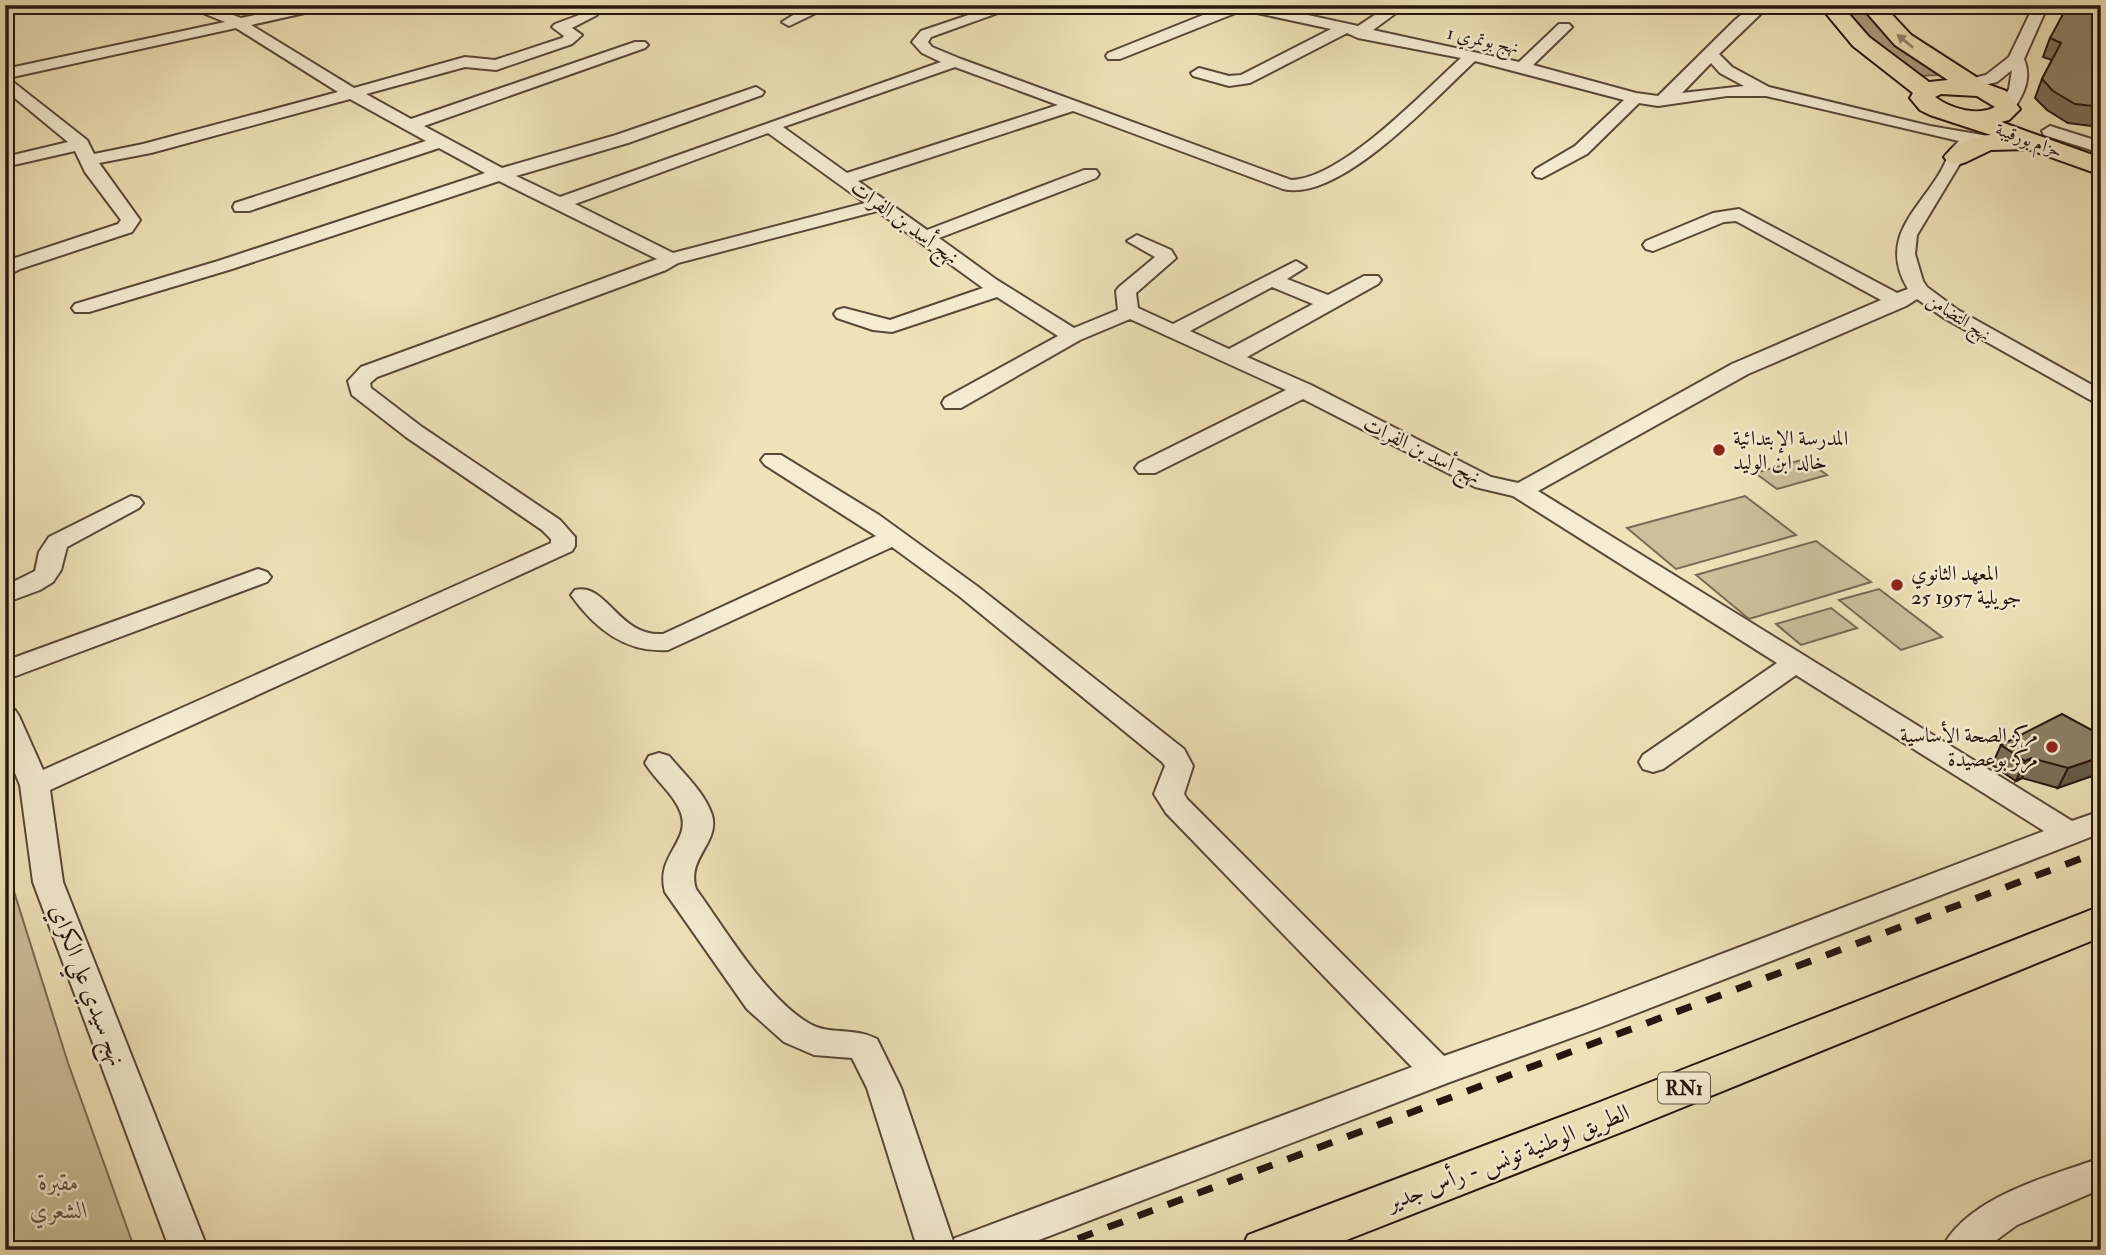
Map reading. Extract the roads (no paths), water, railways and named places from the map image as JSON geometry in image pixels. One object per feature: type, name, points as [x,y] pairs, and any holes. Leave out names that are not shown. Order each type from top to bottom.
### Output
[{"type":"highway","name":"حزام بورقيبة","points":[[1830,5],[1837,17],[1858,38],[1967,126],[2045,137],[2101,156]]},
{"type":"highway","points":[[1871,5],[1896,33],[1969,88],[2000,99],[1967,126]]},
{"type":"highway","points":[[1938,65],[1970,72],[2008,66]]},
{"type":"highway","points":[[1967,126],[1969,88]]},
{"type":"highway","points":[[1967,126],[2045,137]]},
{"type":"highway","name":"حزام بورقيبة","points":[[2045,137],[2066,153],[2101,167]]},
{"type":"main road","name":"الطريق الوطنية تونس - رأس جدير","points":[[1265,1250],[1616,1115],[2101,921]]},
{"type":"street","points":[[190,5],[221,13],[351,93],[501,175],[671,259]]},
{"type":"street","points":[[5,74],[322,5]]},
{"type":"street","points":[[789,22],[811,12],[790,5]]},
{"type":"street","points":[[1013,5],[921,37],[924,48],[955,62],[1289,185],[1310,184],[1333,172],[1374,143],[1471,57]]},
{"type":"street","points":[[1114,56],[1242,5]]},
{"type":"street","name":"نهج بوتمري 1","points":[[1242,5],[1263,7],[1350,31],[1522,67],[1635,98],[1666,100],[1738,90],[1766,91]]},
{"type":"street","points":[[1199,73],[1229,81],[1244,80],[1400,5]]},
{"type":"street","points":[[1666,100],[1741,23],[1763,5]]},
{"type":"street","name":"نهج التضامن","points":[[2041,5],[2008,66],[2020,67],[2020,82],[1967,126],[1908,235],[1905,254],[1908,269],[1919,291],[1951,314],[2101,399]]},
{"type":"street","points":[[5,162],[85,152],[145,149],[450,65],[465,62],[492,66],[567,41],[574,35],[560,27],[590,15]]},
{"type":"street","points":[[1522,67],[1564,27]]},
{"type":"street","points":[[410,125],[640,44]]},
{"type":"street","points":[[1711,54],[1727,70],[1766,91],[1967,126]]},
{"type":"street","points":[[561,203],[770,125],[955,62]]},
{"type":"street","points":[[1969,88],[1991,79],[2008,66]]},
{"type":"street","points":[[5,82],[85,152],[93,172],[131,220],[125,228],[13,265],[5,271]]},
{"type":"street","points":[[82,308],[622,139],[756,92]]},
{"type":"street","points":[[1542,173],[1581,150],[1635,98]]},
{"type":"street","points":[[847,179],[1076,105]]},
{"type":"street","name":"نهج أسد بن الفرات","points":[[770,125],[998,289],[1073,336]]},
{"type":"street","points":[[2045,137],[2101,148]]},
{"type":"street","points":[[242,207],[441,142]]},
{"type":"street","points":[[2066,153],[2101,174]]},
{"type":"street","points":[[925,237],[1090,174]]},
{"type":"street","points":[[35,785],[422,608],[560,549],[565,541],[551,525],[414,432],[360,390],[359,382],[376,367],[659,266],[671,259],[879,205]]},
{"type":"street","points":[[1653,245],[1729,214],[1739,215],[1899,302]]},
{"type":"street","points":[[953,403],[1073,336],[1130,312],[1126,305],[1126,291],[1161,265],[1166,258],[1164,254],[1137,241]]},
{"type":"street","points":[[1175,331],[1296,267]]},
{"type":"street","points":[[1271,280],[1329,303]]},
{"type":"street","points":[[1232,356],[1371,280]]},
{"type":"street","points":[[844,313],[880,326],[892,326],[998,289]]},
{"type":"street","points":[[1521,491],[1740,369],[1919,291]]},
{"type":"street","name":"نهج أسد بن الفرات","points":[[1130,312],[1303,390],[1483,482],[1521,491],[2069,833]]},
{"type":"street","points":[[1147,468],[1303,390]]},
{"type":"street","points":[[773,460],[894,537],[968,591],[1174,756],[1179,766],[1169,794],[1176,806],[1438,1072]]},
{"type":"street","points":[[5,595],[39,581],[52,564],[51,552],[58,542],[131,503]]},
{"type":"street","points":[[584,595],[634,641],[653,645],[668,642],[894,537]]},
{"type":"street","points":[[5,671],[258,578]]},
{"type":"street","points":[[1653,762],[1797,661]]},
{"type":"street","name":"نهج سيدي علي الكراي","points":[[5,716],[35,785],[48,882],[189,1250]]},
{"type":"street","points":[[659,763],[697,816],[698,830],[679,860],[677,875],[681,892],[759,1000],[796,1032],[814,1041],[856,1044],[865,1049],[884,1088],[937,1250]]},
{"type":"street","points":[[968,1250],[1438,1072],[1589,1018],[2101,821]]},
{"type":"street","points":[[1960,1250],[1967,1238],[2026,1201],[2101,1172]]},
{"type":"railway","points":[[1048,1250],[2101,851]]},
{"type":"place","name":"المدرسة الإبتدائية خالد ابن الوليد","points":[[1719,450]]},
{"type":"place","name":"المعهد الثانوي 25 جويلية 1957","points":[[1897,585]]},
{"type":"place","name":"مركز الصحة الأساسية مركز بوعصيدة","points":[[2052,747]]},
{"type":"park label","name":"مقبرة الشعري","points":[[59,1196]]}]
